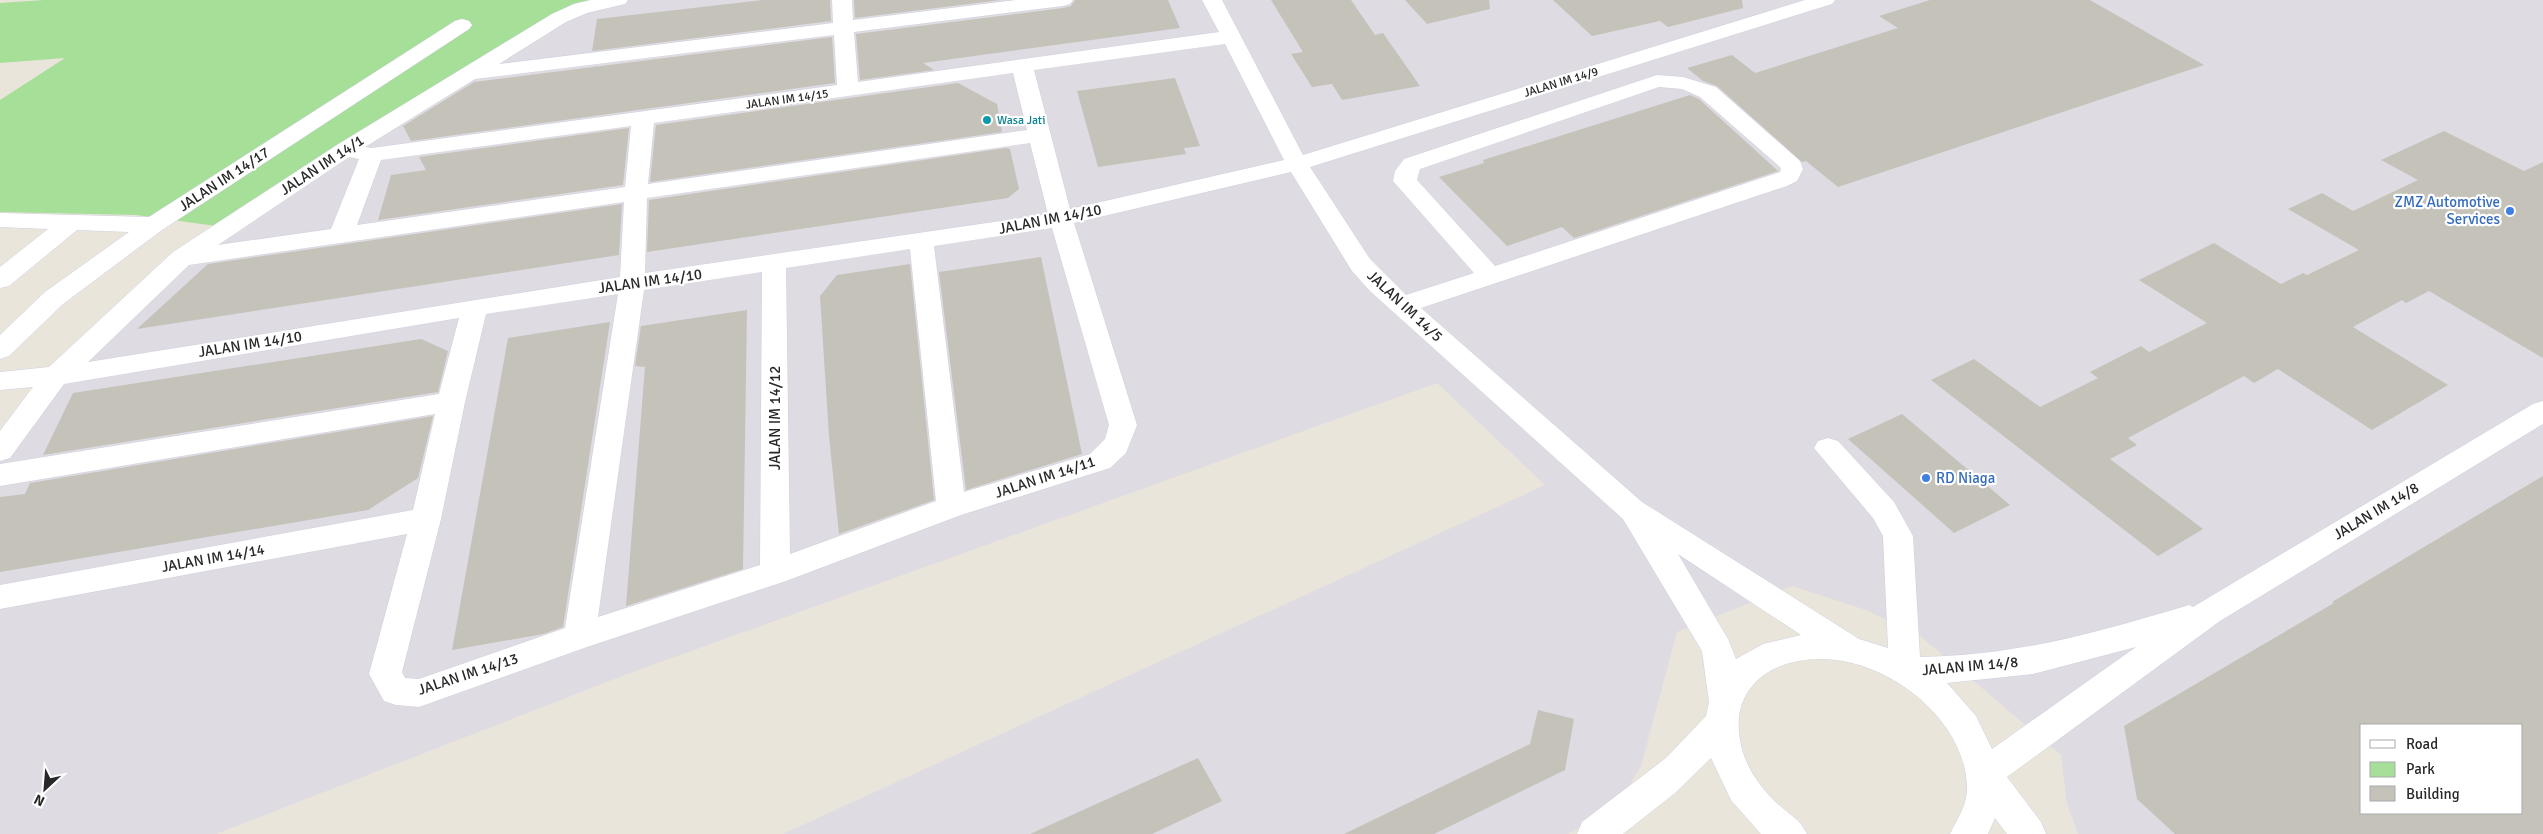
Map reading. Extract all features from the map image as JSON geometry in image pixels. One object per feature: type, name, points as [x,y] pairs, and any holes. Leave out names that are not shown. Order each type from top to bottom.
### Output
[{"type":"street","name":"JALAN IM 14/1","points":[[56,376],[182,258],[345,150],[560,18],[581,8],[618,0]]},
{"type":"street","points":[[842,0],[848,90]]},
{"type":"street","points":[[468,74],[1064,0]]},
{"type":"street","name":"JALAN IM 14/5","points":[[1212,0],[1297,164],[1361,266],[1632,510]]},
{"type":"street","name":"JALAN IM 14/9","points":[[1297,164],[1787,5],[1825,0]]},
{"type":"street","name":"JALAN IM 14/17","points":[[0,350],[54,298],[154,225],[462,25]]},
{"type":"street","name":"JALAN IM 14/15","points":[[345,150],[372,155],[1230,37]]},
{"type":"street","name":"JALAN IM 14/11","points":[[775,572],[951,507],[1100,460],[1113,451],[1120,439],[1123,425],[1061,220],[1022,66]]},
{"type":"street","points":[[1403,305],[1789,177],[1792,172],[1792,166],[1708,92],[1691,84],[1674,80],[1657,81],[1412,164],[1406,172],[1405,181],[1490,276]]},
{"type":"street","points":[[580,636],[632,283],[636,193],[643,118]]},
{"type":"street","points":[[182,258],[1039,135]]},
{"type":"street","points":[[341,235],[372,155]]},
{"type":"street","name":"JALAN IM 14/10","points":[[0,381],[56,376],[475,307],[1061,220],[1297,164]]},
{"type":"street","points":[[0,220],[154,225]]},
{"type":"street","points":[[0,280],[73,221]]},
{"type":"street","points":[[921,241],[951,507]]},
{"type":"street","name":"JALAN IM 14/12","points":[[774,264],[775,572]]},
{"type":"street","name":"JALAN IM 14/13","points":[[475,307],[451,402],[426,518],[384,674],[396,691],[419,693],[580,636],[775,572]]},
{"type":"street","points":[[0,451],[56,376]]},
{"type":"street","points":[[0,475],[451,402]]},
{"type":"street","name":"JALAN IM 14/8","points":[[1984,774],[2209,612],[2543,411]]},
{"type":"street","points":[[1828,448],[1884,510],[1898,536],[1905,671]]},
{"type":"street","points":[[1632,510],[1849,649]]},
{"type":"street","points":[[1632,510],[1662,554],[1717,648],[1721,661],[1723,743],[1730,766],[1743,789],[1761,811],[1789,834]]},
{"type":"street","name":"JALAN IM 14/14","points":[[0,596],[426,518]]},
{"type":"street","name":"JALAN IM 14/8","points":[[1905,671],[1975,668],[2013,664],[2111,641],[2209,612]]},
{"type":"street","points":[[1595,834],[1678,770],[1705,743],[1723,711],[1736,681],[1751,665],[1771,654],[1795,647],[1821,645],[1849,649],[1877,657],[1905,671],[1930,688],[1952,710],[1969,734],[1981,760],[1984,774],[1984,801],[1975,826],[1968,834]]},
{"type":"street","points":[[1984,774],[2028,834]]},
{"type":"shaded area","points":[[618,0],[2543,0],[2543,834],[2078,834],[2067,804],[2061,755],[1918,634],[1866,610],[1792,586],[1677,632],[1641,766],[1626,791],[1584,825],[1568,834],[783,834],[1545,485],[1437,383],[630,673],[216,834],[0,834],[0,451],[182,258],[559,18]]},
{"type":"green space","points":[[44,0],[592,0],[216,226],[136,215],[0,212],[0,100],[65,58],[0,63],[0,3]]},
{"type":"building","points":[[763,0],[830,0],[831,21],[592,51],[597,19]]},
{"type":"building","points":[[854,0],[1001,0],[855,18]]},
{"type":"building","points":[[1075,0],[1168,0],[1180,28],[923,63],[934,70],[860,80],[856,34],[1063,8],[1071,6]]},
{"type":"building","points":[[1271,0],[1351,0],[1375,35],[1383,33],[1420,86],[1342,100],[1332,84],[1312,87],[1291,54],[1303,52]]},
{"type":"building","points":[[1405,0],[1489,0],[1490,9],[1427,24]]},
{"type":"building","points":[[1553,0],[1742,0],[1743,8],[1668,27],[1660,21],[1592,36]]},
{"type":"building","points":[[1930,0],[2090,0],[2204,65],[1838,187],[1806,161],[1802,162],[1717,86],[1703,81],[1687,68],[1732,55],[1755,73],[1898,28],[1879,16]]},
{"type":"building","points":[[832,37],[835,83],[411,141],[403,126],[474,82]]},
{"type":"building","points":[[1175,78],[1200,146],[1184,148],[1186,154],[1098,167],[1077,91]]},
{"type":"building","points":[[958,83],[997,104],[1002,132],[650,182],[656,125]]},
{"type":"building","points":[[1690,95],[1699,99],[1778,171],[1574,238],[1562,227],[1507,246],[1439,177],[1484,163],[1483,160]]},
{"type":"building","points":[[629,128],[623,185],[378,220],[391,175],[426,170],[419,157]]},
{"type":"building","points":[[2444,131],[2524,171],[2543,162],[2543,358],[2429,291],[2406,303],[2402,300],[2353,327],[2448,385],[2372,430],[2278,369],[2254,383],[2244,376],[2128,438],[2137,445],[2110,459],[2203,529],[2158,556],[1931,380],[1974,359],[2040,407],[2098,378],[2090,372],[2141,346],[2149,352],[2207,323],[2139,280],[2214,243],[2281,284],[2303,273],[2307,275],[2359,250],[2288,209],[2322,193],[2353,211],[2418,180],[2381,160]]},
{"type":"building","points":[[1006,148],[1010,149],[1019,189],[1008,198],[647,252],[649,200]]},
{"type":"building","points":[[622,204],[619,255],[137,329],[208,264]]},
{"type":"building","points":[[1041,257],[1082,454],[966,490],[939,272]]},
{"type":"building","points":[[910,264],[934,500],[839,534],[829,436],[820,296],[837,275]]},
{"type":"building","points":[[747,310],[743,569],[626,606],[645,367],[635,366],[641,326]]},
{"type":"building","points":[[610,322],[563,627],[543,634],[452,650],[508,338]]},
{"type":"building","points":[[421,339],[448,351],[438,392],[43,455],[73,393]]},
{"type":"building","points":[[1902,414],[2010,505],[1954,533],[1848,439]]},
{"type":"building","points":[[433,416],[418,478],[368,510],[0,572],[0,497],[25,494],[30,483]]},
{"type":"building","points":[[2543,476],[2543,834],[2175,834],[2137,799],[2124,726],[2334,603],[2332,602]]},
{"type":"building","points":[[1538,710],[1574,719],[1565,770],[1434,834],[1344,834],[1530,744]]},
{"type":"building","points":[[1198,758],[1222,801],[1152,834],[1030,834]]},
{"type":"place","name":"Wasa Jati","points":[[987,120]]},
{"type":"place","name":"ZMZ Automotive Services","points":[[2510,211]]},
{"type":"place","name":"RD Niaga","points":[[1926,478]]}]
